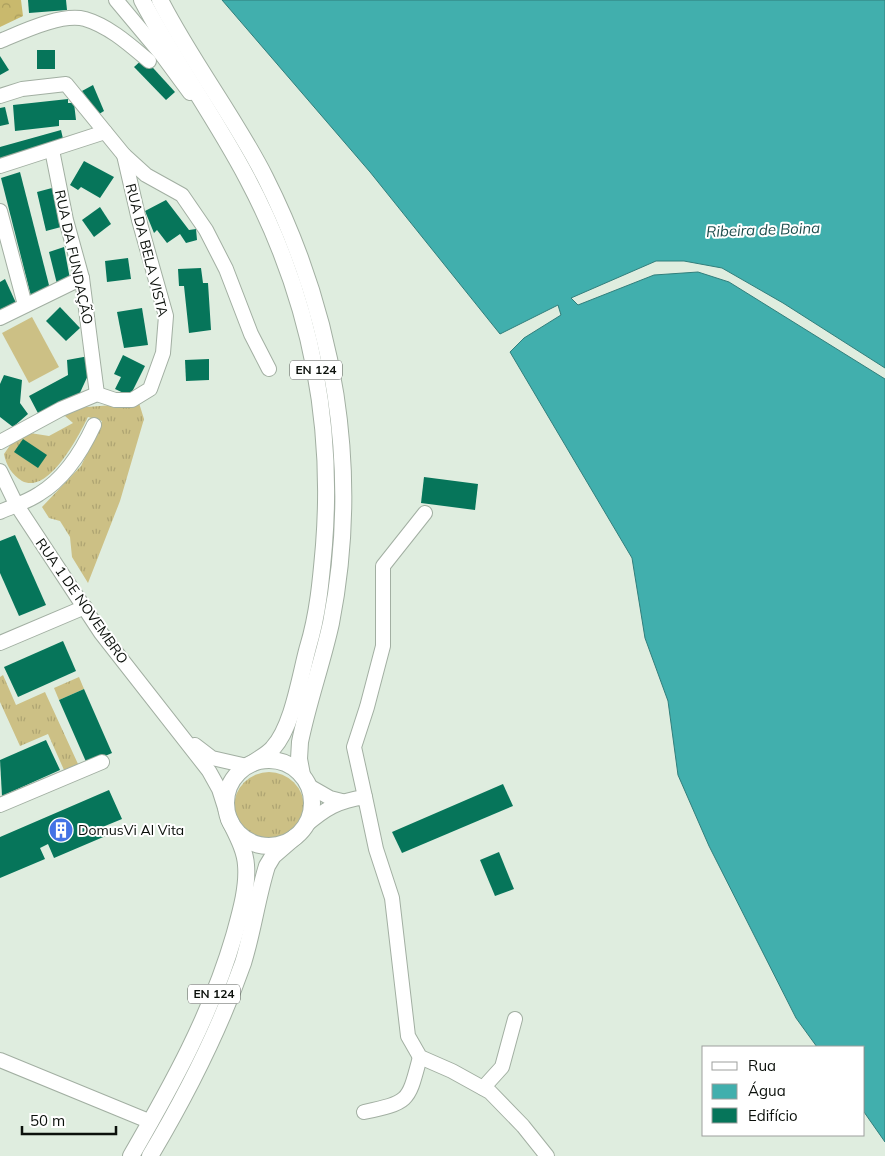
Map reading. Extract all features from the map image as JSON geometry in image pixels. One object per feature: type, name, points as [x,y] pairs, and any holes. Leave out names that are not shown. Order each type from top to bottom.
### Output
[{"type":"main road","name":"EN 124","points":[[131,1156],[172,1084],[205,1018],[225,967],[240,914],[246,864],[243,850],[228,815],[226,798],[230,785],[237,774],[271,751],[285,729],[311,638],[318,606],[326,514],[325,444],[318,377],[305,325],[288,272],[247,178],[142,0]]},
{"type":"main road","name":"EN 124","points":[[150,1156],[194,1078],[224,1012],[243,961],[266,866],[273,856],[300,832],[311,813],[312,799],[299,758],[300,742],[331,623],[338,575],[343,515],[338,403],[326,340],[294,242],[264,177],[160,0]]},
{"type":"main road","points":[[250,764],[266,760],[280,761],[292,766],[305,780]]},
{"type":"main road","points":[[228,815],[235,830],[245,839],[257,844],[270,846],[284,844],[300,832]]},
{"type":"street","points":[[116,0],[162,55],[223,137]]},
{"type":"street","points":[[0,41],[49,21],[84,19],[115,33],[149,60]]},
{"type":"street","points":[[0,96],[22,89],[66,84],[124,155],[146,175],[182,195],[206,230],[226,269],[251,334],[269,369]]},
{"type":"street","points":[[0,166],[105,132]]},
{"type":"street","name":"RUA DA FUNDAÇÃO","points":[[52,150],[66,220],[82,278],[97,394]]},
{"type":"street","name":"RUA DA BELA VISTA","points":[[97,394],[115,400],[132,400],[150,389],[163,353],[166,316],[139,220],[124,155]]},
{"type":"street","points":[[0,211],[25,305]]},
{"type":"street","points":[[0,318],[82,278]]},
{"type":"street","points":[[0,442],[61,409],[97,394]]},
{"type":"street","points":[[0,512],[39,495],[55,482],[74,460],[94,425]]},
{"type":"street","name":"RUA 1 DE NOVEMBRO","points":[[0,471],[16,504],[102,633],[186,740]]},
{"type":"street","points":[[425,513],[383,566],[383,646],[354,747],[376,849],[392,898],[408,1036],[420,1057],[452,1071],[490,1092],[523,1126],[547,1156]]},
{"type":"street","points":[[0,643],[85,608]]},
{"type":"street","points":[[186,740],[212,758],[250,764]]},
{"type":"street","points":[[186,740],[209,771],[219,789],[228,815]]},
{"type":"street","points":[[0,806],[102,762]]},
{"type":"street","points":[[305,780],[330,798],[342,800],[365,797]]},
{"type":"street","points":[[300,832],[320,813],[342,800]]},
{"type":"street","points":[[483,1088],[502,1067],[515,1019]]},
{"type":"street","points":[[364,1112],[395,1105],[410,1093],[420,1057]]},
{"type":"street","points":[[0,1060],[151,1122]]},
{"type":"green space","points":[[0,0],[21,0],[23,16],[0,27]]},
{"type":"green space","points":[[32,317],[59,367],[29,383],[2,333]]},
{"type":"green space","points":[[139,403],[144,419],[120,501],[88,583],[72,557],[70,537],[60,521],[49,518],[42,507],[81,466],[102,421],[88,417],[78,437],[62,461],[52,472],[32,483],[22,481],[12,473],[4,454],[13,441],[30,433],[49,436],[73,423],[65,416],[74,408]]},
{"type":"green space","points":[[3,675],[16,705],[45,692],[78,764],[64,770],[48,734],[20,746],[0,702],[0,677]]},
{"type":"green space","points":[[79,677],[84,689],[59,700],[54,688]]},
{"type":"green space","points":[[269,772],[282,775],[294,782],[301,794],[304,807],[301,820],[294,832],[282,839],[269,842],[256,839],[244,832],[237,820],[234,807],[237,794],[244,782],[256,775]]},
{"type":"water","name":"Ribeira de Boina","points":[[222,0],[885,0],[885,368],[783,303],[722,268],[684,261],[656,261],[571,298],[578,305],[654,275],[698,272],[729,282],[885,379],[885,1142],[865,1113],[865,1046],[816,1046],[796,1018],[709,846],[678,775],[668,701],[645,638],[632,558],[510,352],[524,338],[561,315],[558,305],[500,334],[370,172]]},
{"type":"building","points":[[28,0],[66,0],[67,10],[29,13]]},
{"type":"building","points":[[37,50],[55,50],[55,69],[37,69]]},
{"type":"building","points":[[0,56],[9,70],[0,75]]},
{"type":"building","points":[[144,58],[175,92],[166,100],[134,67]]},
{"type":"building","points":[[93,85],[104,111],[99,114],[82,91]]},
{"type":"building","points":[[68,99],[68,103],[74,103],[76,120],[59,120],[59,126],[15,131],[13,105]]},
{"type":"building","points":[[5,107],[9,124],[0,126],[0,108]]},
{"type":"building","points":[[61,130],[64,143],[0,162],[0,147]]},
{"type":"building","points":[[84,161],[114,177],[100,198],[81,187],[78,190],[70,185]]},
{"type":"building","points":[[20,172],[50,289],[31,296],[1,178]]},
{"type":"building","points":[[52,188],[61,227],[46,231],[37,192]]},
{"type":"building","points":[[166,200],[189,230],[196,229],[197,240],[186,243],[180,234],[167,243],[157,230],[154,233],[145,211]]},
{"type":"building","points":[[100,207],[111,224],[94,237],[82,220]]},
{"type":"building","points":[[64,247],[70,279],[57,284],[49,252]]},
{"type":"building","points":[[128,258],[131,279],[107,282],[105,261]]},
{"type":"building","points":[[201,268],[203,283],[208,283],[211,330],[189,333],[184,286],[179,286],[178,269]]},
{"type":"building","points":[[5,279],[16,303],[0,311],[0,282]]},
{"type":"building","points":[[60,307],[80,328],[66,341],[46,321]]},
{"type":"building","points":[[142,308],[148,345],[124,348],[117,312]]},
{"type":"building","points":[[123,355],[145,366],[130,396],[115,389],[121,377],[114,374]]},
{"type":"building","points":[[89,356],[90,371],[78,397],[40,417],[29,396],[68,375],[67,360]]},
{"type":"building","points":[[209,359],[209,380],[186,381],[185,360]]},
{"type":"building","points":[[4,375],[22,380],[20,403],[28,414],[13,427],[0,417],[0,384]]},
{"type":"building","points":[[23,439],[47,455],[38,468],[14,452]]},
{"type":"building","points":[[424,477],[478,484],[475,510],[421,503]]},
{"type":"building","points":[[15,535],[46,605],[19,616],[0,573],[0,541]]},
{"type":"building","points":[[63,641],[76,671],[18,697],[4,667]]},
{"type":"building","points":[[84,689],[112,753],[87,764],[59,700]]},
{"type":"building","points":[[46,740],[60,770],[2,796],[0,760]]},
{"type":"building","points":[[503,784],[513,806],[402,853],[392,832]]},
{"type":"building","name":"DomusVi Al Vita","points":[[109,790],[122,819],[105,826],[108,835],[54,858],[48,844],[40,848],[45,859],[0,878],[0,837]]},
{"type":"building","points":[[499,852],[514,889],[495,896],[480,860]]},
{"type":"place","name":"DomusVi Al Vita","points":[[61,830]]}]
